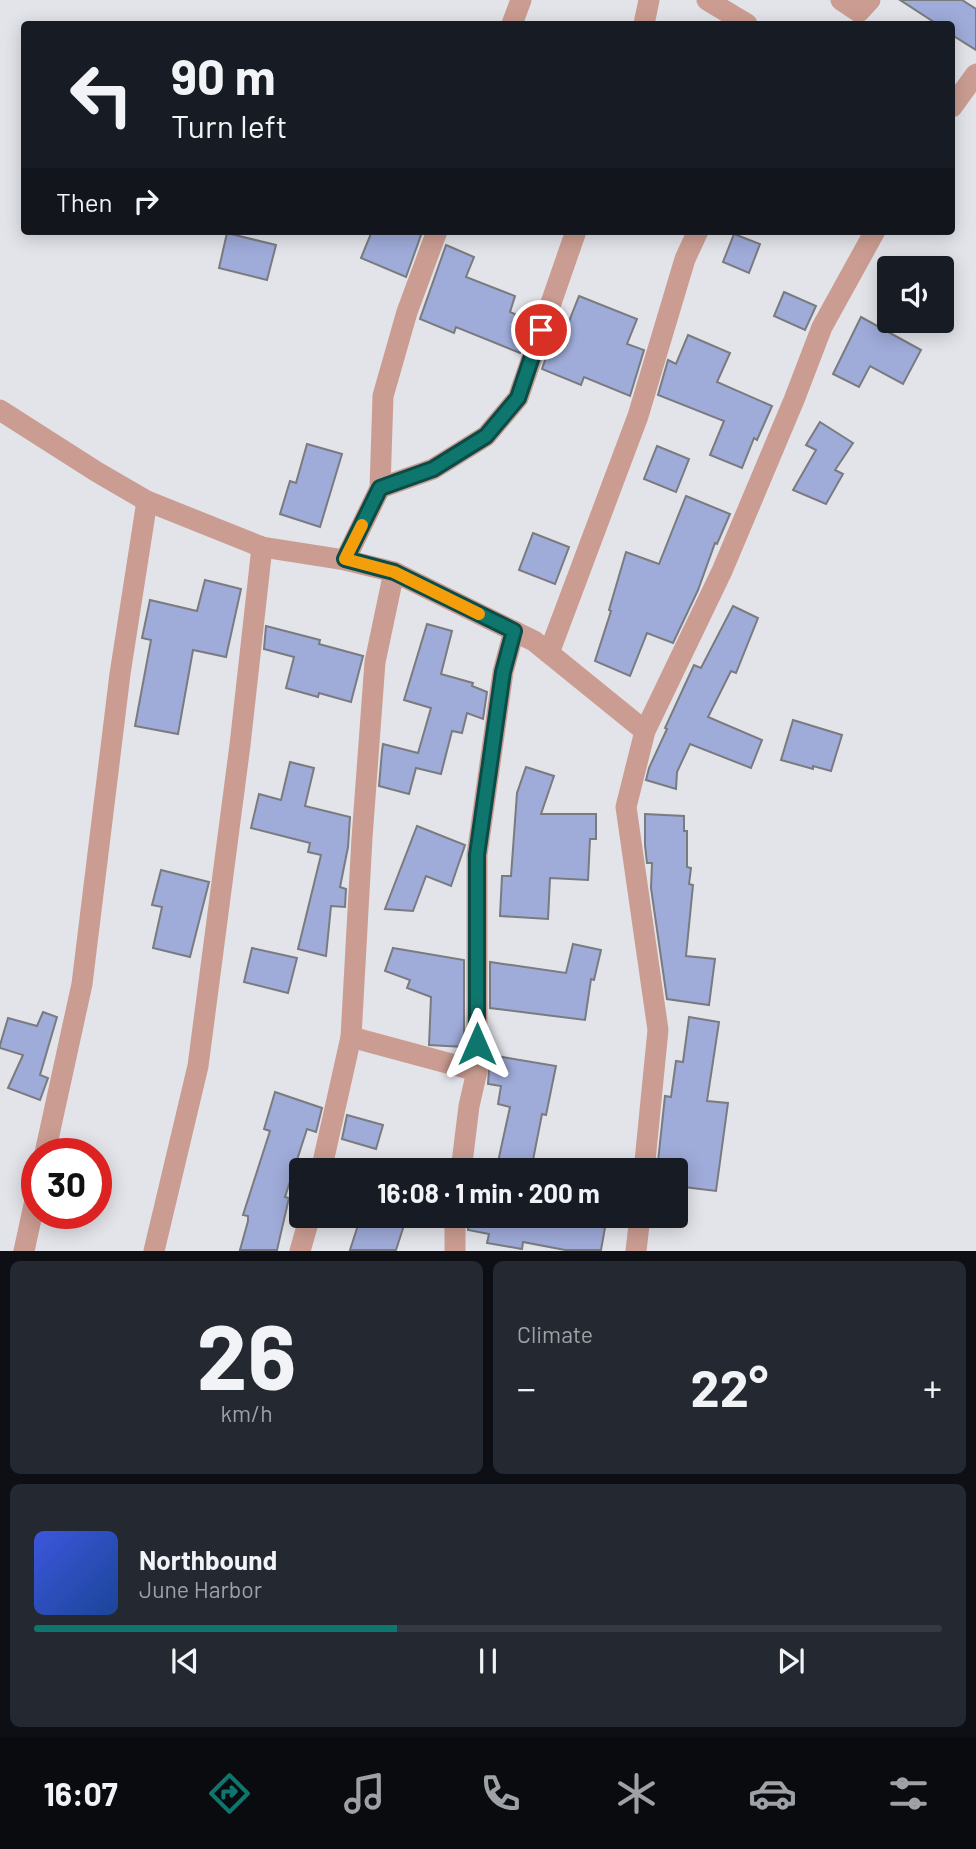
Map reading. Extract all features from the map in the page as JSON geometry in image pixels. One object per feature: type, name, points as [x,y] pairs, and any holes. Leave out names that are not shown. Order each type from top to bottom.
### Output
[{"type":"street","points":[[513,21],[521,0]]},
{"type":"street","points":[[644,21],[649,0]]},
{"type":"street","points":[[707,0],[742,21]]},
{"type":"street","points":[[841,0],[859,12],[870,0]]},
{"type":"street","points":[[955,103],[976,74]]},
{"type":"street","points":[[345,559],[380,488],[383,396],[407,312],[436,235]]},
{"type":"street","points":[[380,488],[433,469],[486,436],[518,398],[575,235]]},
{"type":"street","points":[[549,653],[638,416],[685,259],[696,235]]},
{"type":"street","points":[[645,1158],[658,1030],[626,807],[645,731],[722,571],[822,327],[873,235]]},
{"type":"street","points":[[0,410],[147,501],[262,547],[345,559],[394,572],[514,631],[534,641],[645,731]]},
{"type":"street","points":[[48,1138],[82,984],[120,674],[147,501]]},
{"type":"street","points":[[154,1251],[198,1066],[240,745],[262,547]]},
{"type":"street","points":[[324,1158],[351,1037],[375,662],[394,572]]},
{"type":"street","points":[[463,1158],[469,1106],[477,1071],[477,855],[503,672],[514,631]]},
{"type":"street","points":[[351,1037],[477,1071]]},
{"type":"street","points":[[300,1251],[307,1228]]},
{"type":"street","points":[[455,1228],[455,1251]]},
{"type":"street","points":[[636,1251],[638,1228]]},
{"type":"street","points":[[24,1251],[29,1229]]},
{"type":"building","points":[[900,0],[962,0],[976,9],[976,50],[955,37],[955,21],[932,21]]},
{"type":"building","points":[[227,235],[276,245],[267,280],[219,268]]},
{"type":"building","points":[[370,235],[421,235],[406,277],[361,258]]},
{"type":"building","points":[[734,235],[760,244],[749,273],[723,262]]},
{"type":"building","points":[[446,245],[474,257],[466,277],[515,296],[510,312],[531,321],[520,353],[456,327],[454,333],[420,319]]},
{"type":"building","points":[[784,292],[816,306],[805,330],[774,316]]},
{"type":"building","points":[[579,296],[637,319],[627,344],[644,350],[630,396],[584,377],[581,385],[542,369],[555,331],[564,334]]},
{"type":"building","points":[[861,317],[877,326],[877,333],[890,333],[921,350],[903,384],[870,366],[859,387],[833,374]]},
{"type":"building","points":[[688,335],[730,353],[717,382],[772,406],[757,440],[754,438],[742,468],[710,455],[724,421],[658,395],[668,360],[676,364]]},
{"type":"building","points":[[820,422],[853,443],[835,470],[843,474],[826,504],[793,490],[816,450],[806,445]]},
{"type":"building","points":[[307,444],[342,454],[320,527],[280,514],[290,481],[296,483]]},
{"type":"building","points":[[657,446],[689,459],[676,492],[644,479]]},
{"type":"building","points":[[686,496],[730,514],[673,643],[647,633],[630,676],[595,661],[626,552],[659,564]]},
{"type":"building","points":[[533,533],[569,547],[555,584],[519,570]]},
{"type":"building","points":[[205,580],[241,589],[226,657],[193,650],[178,734],[135,726],[151,640],[142,638],[150,600],[197,611]]},
{"type":"building","points":[[733,606],[758,618],[736,673],[731,671],[708,717],[762,740],[751,768],[690,744],[677,772],[676,789],[646,780],[667,729],[665,728],[694,665],[701,668]]},
{"type":"building","points":[[427,624],[452,631],[441,674],[473,683],[472,686],[487,692],[483,719],[467,713],[462,733],[452,731],[441,774],[416,768],[409,794],[379,786],[382,751],[383,744],[418,753],[431,708],[404,700]]},
{"type":"building","points":[[266,626],[320,640],[319,644],[363,656],[351,702],[286,688],[294,657],[264,649]]},
{"type":"building","points":[[793,720],[842,735],[831,771],[781,760]]},
{"type":"building","points":[[290,762],[314,768],[305,806],[350,817],[348,847],[340,887],[346,889],[345,907],[331,906],[326,956],[298,949],[321,855],[308,852],[310,843],[251,828],[259,794],[281,800]]},
{"type":"building","points":[[526,767],[554,776],[541,814],[596,814],[596,839],[590,839],[588,880],[550,878],[548,919],[500,916],[502,876],[511,876],[517,793]]},
{"type":"building","points":[[645,814],[684,816],[684,831],[687,831],[687,867],[691,868],[689,884],[693,885],[686,956],[715,959],[709,1005],[667,999],[651,888],[652,863],[647,863]]},
{"type":"building","points":[[417,826],[465,845],[451,886],[426,876],[413,911],[385,909]]},
{"type":"building","points":[[161,870],[209,882],[190,957],[153,948],[162,907],[152,905]]},
{"type":"building","points":[[573,944],[601,950],[594,980],[591,979],[585,1020],[490,1008],[490,962],[566,973]]},
{"type":"building","points":[[252,948],[297,958],[288,993],[244,982]]},
{"type":"building","points":[[393,948],[464,960],[464,1047],[429,1045],[431,997],[407,988],[410,980],[385,971]]},
{"type":"building","points":[[43,1012],[57,1017],[40,1075],[48,1078],[40,1100],[8,1088],[23,1055],[0,1048],[0,1045],[8,1018],[37,1026]]},
{"type":"building","points":[[689,1017],[719,1022],[707,1101],[728,1103],[716,1191],[688,1188],[688,1158],[658,1158],[665,1096],[671,1097],[676,1061],[683,1062]]},
{"type":"building","points":[[490,1055],[556,1066],[546,1115],[542,1114],[533,1158],[499,1158],[510,1107],[498,1104],[501,1086],[488,1084]]},
{"type":"building","points":[[275,1092],[322,1108],[316,1132],[307,1129],[298,1158],[289,1158],[289,1185],[285,1197],[289,1198],[277,1250],[240,1250],[248,1221],[248,1216],[243,1215],[270,1131],[264,1129]]},
{"type":"building","points":[[347,1115],[383,1125],[376,1149],[342,1139]]},
{"type":"building","points":[[357,1228],[403,1228],[396,1250],[350,1250]]},
{"type":"building","points":[[605,1228],[601,1250],[565,1250],[523,1242],[522,1249],[487,1243],[489,1234],[468,1230]]},
{"type":"slow traffic","points":[[362,525],[345,559],[394,572],[479,614]]},
{"type":"route","points":[[477,1044],[477,855],[503,672],[514,631],[394,572],[345,559],[380,488],[433,469],[486,436],[518,398],[541,330]]}]
